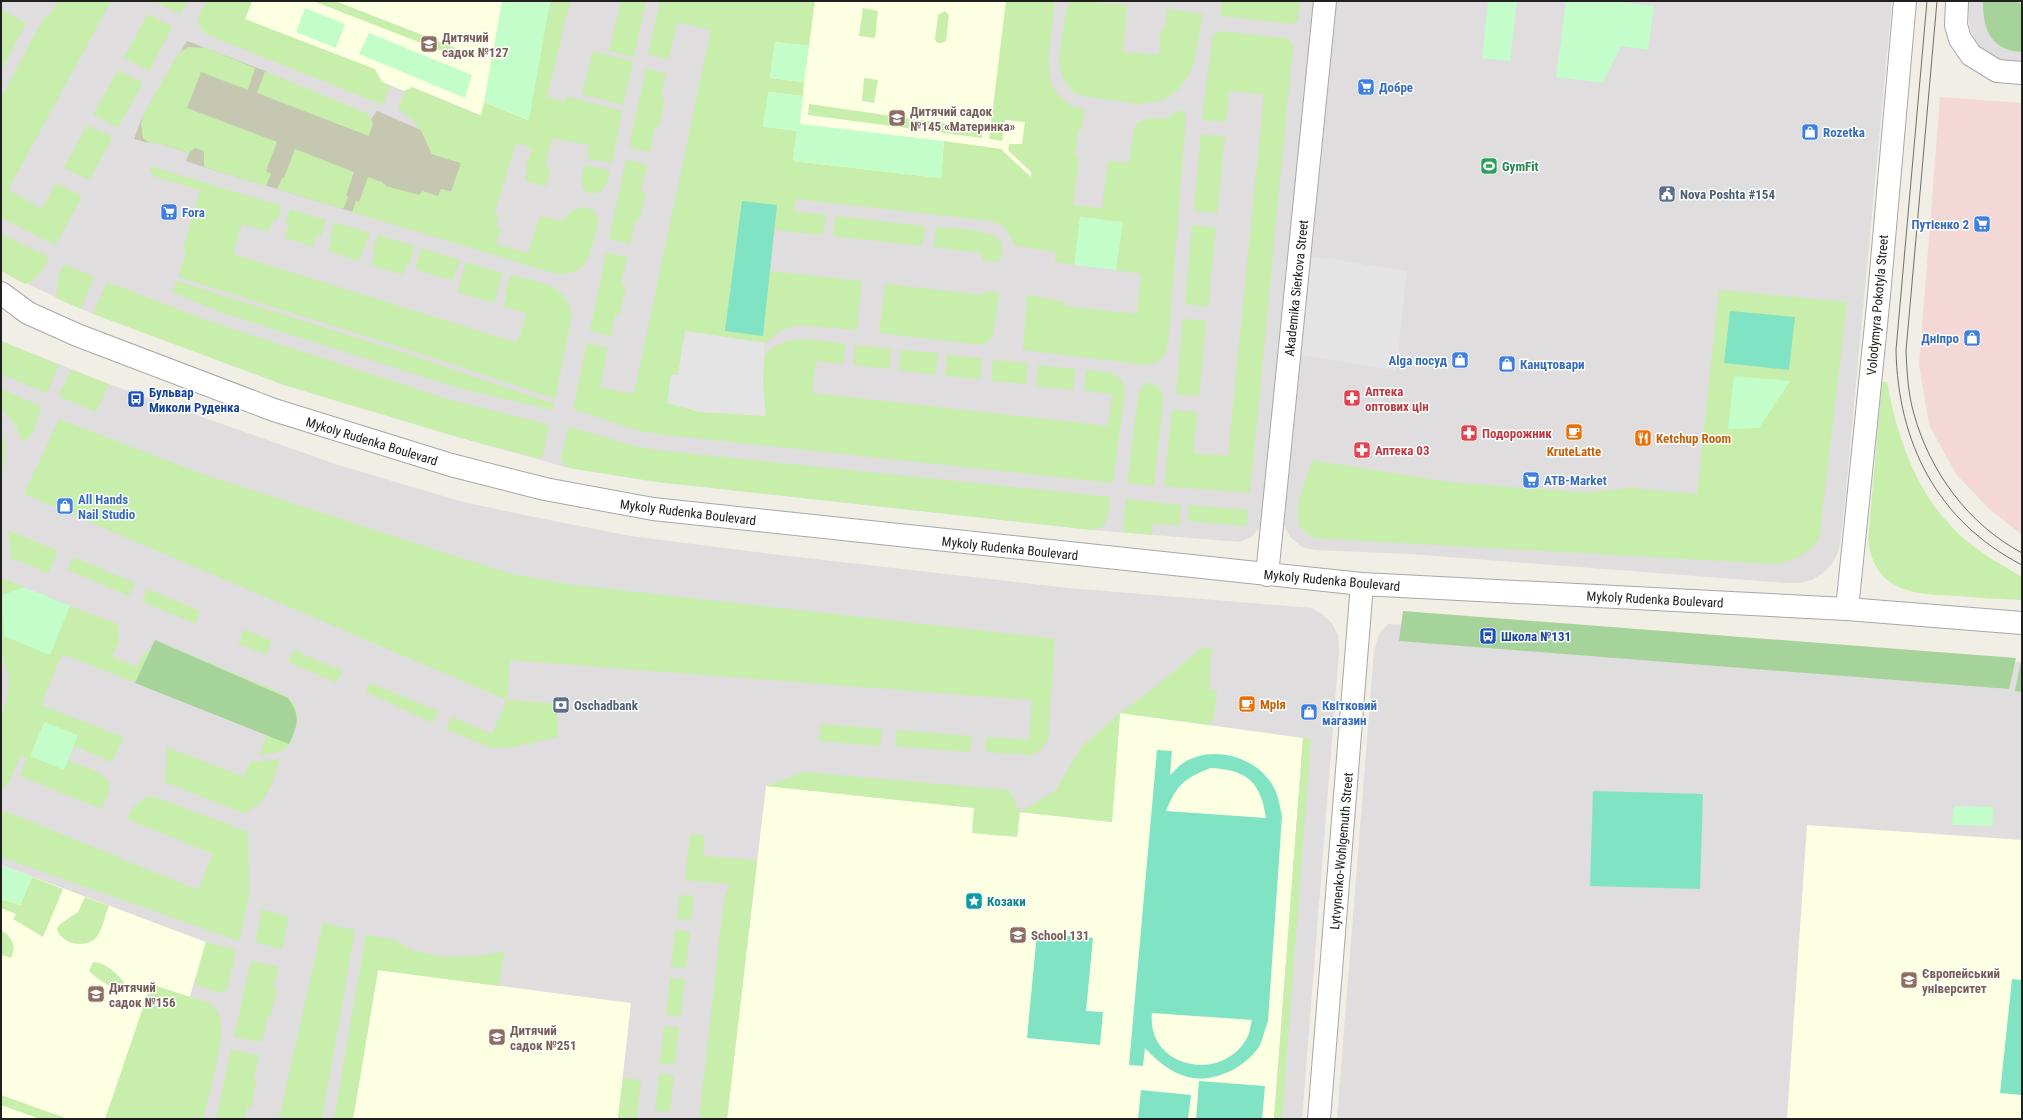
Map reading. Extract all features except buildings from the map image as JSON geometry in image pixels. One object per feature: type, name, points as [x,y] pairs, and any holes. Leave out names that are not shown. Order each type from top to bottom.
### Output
[{"type":"street","name":"Akademika Sierkova Street","points":[[1267,575],[1324,1]]},
{"type":"street","name":"Volodymyra Pokotyla Street","points":[[1847,609],[1905,1]]},
{"type":"street","points":[[1957,1],[1956,25],[1960,39],[1971,56],[1997,71],[2022,72]]},
{"type":"street","name":"Mykoly Rudenka Boulevard","points":[[1,294],[28,313],[116,351],[274,410],[451,465],[545,489],[653,509],[1362,584],[1847,609],[2022,622]]},
{"type":"street","name":"Mykoly Rudenka Boulevard","points":[[1,311],[28,313]]},
{"type":"street","name":"Lytvynenko-Wohlgemuth Street","points":[[1319,1119],[1362,584]]},
{"type":"shaded area","points":[[1,1],[1316,1],[1289,237],[1261,525],[1253,536],[1240,542],[1093,530],[657,482],[569,468],[461,438],[284,385],[81,309],[1,271]]},
{"type":"shaded area","name":"Дитячий садок №127","points":[[252,1],[556,1],[531,136],[412,87],[405,91],[382,82],[245,19]]},
{"type":"shaded area","name":"Дитячий садок №145 «Материнка»","points":[[773,1],[1050,1],[1028,202],[750,165]]},
{"type":"shaded area","points":[[1337,1],[1892,1],[1844,511],[1839,550],[1833,563],[1823,573],[1812,580],[1799,583],[1785,583],[1410,554],[1315,550],[1302,547],[1290,537],[1284,525]]},
{"type":"shaded area","points":[[1967,1],[2022,1],[2022,62],[2005,62],[1988,55],[1978,48],[1970,28]]},
{"type":"shaded area","points":[[187,41],[265,71],[371,119],[377,111],[421,130],[432,154],[461,163],[451,192],[442,189],[423,233],[204,167],[186,161],[189,153],[158,143],[149,143],[134,139],[142,118]]},
{"type":"shaded area","name":"Дніпро","points":[[1940,97],[2022,103],[2022,535],[1988,508],[1956,474],[1929,425],[1919,365]]},
{"type":"shaded area","points":[[1310,256],[1407,271],[1396,371],[1300,355]]},
{"type":"shaded area","points":[[685,331],[765,343],[763,384],[766,416],[699,412],[667,403],[671,375],[678,375]]},
{"type":"shaded area","points":[[1,341],[109,384],[335,464],[463,502],[529,516],[630,536],[780,555],[1068,588],[1312,608],[1331,622],[1338,635],[1339,651],[1302,1119],[1,1119]]},
{"type":"shaded area","points":[[1388,624],[2022,662],[2022,1119],[1337,1119],[1374,651],[1379,634]]},
{"type":"shaded area","name":"School 131","points":[[1120,713],[1303,738],[1274,1119],[727,1119],[766,786],[974,808],[1017,837],[1019,812],[1112,822]]},
{"type":"shaded area","name":"Європейський університет","points":[[1807,825],[2022,840],[2022,1119],[1787,1119]]},
{"type":"shaded area","name":"Дитячий садок №156","points":[[1,865],[206,942],[154,1119],[1,1119]]},
{"type":"shaded area","name":"Дитячий садок №251","points":[[378,970],[631,1003],[618,1119],[353,1119]]},
{"type":"green space","points":[[58,1],[111,1],[8,190],[42,209],[56,183],[82,196],[56,245],[1,218],[1,98],[38,28],[45,17],[50,15]]},
{"type":"green space","points":[[155,1],[187,1],[180,14]]},
{"type":"green space","points":[[207,1],[252,1],[245,19],[375,69],[382,82],[390,85],[384,102],[380,104],[208,35],[200,27],[198,19]]},
{"type":"green space","points":[[313,1],[335,1],[456,48],[453,54],[447,53]]},
{"type":"green space","points":[[502,1],[550,1],[529,120],[484,102]]},
{"type":"green space","points":[[550,1],[570,1],[547,97],[565,102],[567,96],[622,111],[612,163],[587,158],[589,145],[552,138],[545,166],[551,168],[546,187],[525,180],[528,169],[525,168],[532,148],[516,143],[494,214],[499,216],[496,226],[501,228],[496,244],[528,253],[540,216],[562,221],[576,209],[592,209],[598,220],[597,229],[590,254],[584,265],[574,272],[557,274],[352,212],[356,201],[359,202],[368,177],[382,182],[386,186],[419,195],[423,191],[438,196],[441,189],[452,192],[461,163],[432,154],[416,123],[398,110],[405,91],[412,87],[481,116],[484,102],[528,120]]},
{"type":"green space","points":[[621,1],[646,1],[634,57],[609,51]]},
{"type":"green space","points":[[660,1],[815,1],[809,46],[775,42],[770,78],[804,82],[803,96],[769,92],[763,126],[797,131],[793,161],[941,178],[944,141],[1001,149],[1032,178],[1032,173],[1008,150],[1009,144],[1022,144],[1025,122],[1005,120],[1002,141],[989,139],[1006,1],[1054,1],[1048,65],[1050,80],[1056,92],[1067,103],[1085,110],[1081,131],[1078,130],[1075,157],[1079,157],[1073,205],[1102,208],[1108,161],[1129,163],[1134,128],[1137,123],[1150,118],[1163,119],[1180,110],[1183,111],[1186,116],[1168,345],[1164,356],[1156,362],[1148,365],[1023,350],[1027,295],[1064,302],[1064,306],[1137,314],[1141,274],[1116,270],[1123,222],[1080,217],[1074,265],[1055,262],[1056,252],[1016,246],[1004,227],[992,221],[796,199],[794,211],[826,215],[823,235],[775,230],[777,205],[742,201],[763,336],[770,271],[862,281],[857,330],[797,325],[780,331],[765,343],[685,331],[678,376],[671,375],[668,403],[763,384],[764,357],[774,347],[793,340],[825,341],[845,344],[843,364],[816,361],[812,393],[1108,426],[1112,394],[1084,391],[1086,370],[1110,373],[1116,375],[1120,379],[1125,390],[1113,483],[657,434],[640,431],[573,409],[587,343],[608,348],[600,387],[634,394],[711,30],[677,22],[669,59],[648,55]]},
{"type":"green space","points":[[1073,1],[1127,5],[1123,52],[1159,55],[1161,28],[1165,28],[1167,9],[1203,14],[1194,62],[1188,77],[1179,89],[1164,100],[1142,104],[1088,97],[1075,93],[1065,82],[1059,59],[1066,12],[1069,4]]},
{"type":"green space","points":[[1222,1],[1300,1],[1298,20],[1293,24],[1221,16]]},
{"type":"green space","points":[[1488,1],[1517,1],[1510,61],[1482,58]]},
{"type":"green space","points":[[1566,1],[1613,1],[1654,6],[1648,50],[1621,46],[1603,83],[1556,77]]},
{"type":"green space","points":[[1983,1],[2016,1],[2022,5],[2022,52],[2002,47],[1990,36],[1983,11]]},
{"type":"green space","points":[[305,8],[345,24],[336,48],[296,32]]},
{"type":"green space","points":[[863,8],[878,11],[875,38],[859,36]]},
{"type":"green space","points":[[1,9],[26,23],[1,71]]},
{"type":"green space","points":[[945,11],[949,15],[946,41],[937,43],[935,39],[938,15]]},
{"type":"green space","points":[[148,14],[172,27],[149,71],[124,58]]},
{"type":"green space","points":[[1223,31],[1289,39],[1293,46],[1250,493],[1164,486],[1172,410],[1197,412],[1193,453],[1228,456],[1264,94],[1229,91],[1226,122],[1202,120],[1212,38],[1217,33]]},
{"type":"green space","points":[[369,33],[472,75],[465,98],[359,54]]},
{"type":"green space","points":[[775,42],[809,46],[804,82],[770,78]]},
{"type":"green space","points":[[188,47],[206,48],[255,68],[248,90],[201,72],[187,108],[277,142],[266,171],[271,174],[266,186],[204,167],[204,151],[195,148],[189,153],[158,143],[149,143],[143,138],[141,124],[142,118],[176,57]]},
{"type":"green space","points":[[593,52],[633,61],[623,105],[582,94]]},
{"type":"green space","points":[[646,69],[666,73],[661,98],[665,99],[659,127],[655,126],[649,152],[629,147]]},
{"type":"green space","points":[[118,70],[143,83],[118,127],[93,115]]},
{"type":"green space","points":[[265,71],[368,114],[373,123],[369,136],[257,93]]},
{"type":"green space","points":[[864,78],[878,80],[874,103],[862,101]]},
{"type":"green space","points":[[768,92],[803,96],[800,124],[944,141],[941,178],[793,161],[797,131],[763,127]]},
{"type":"green space","points":[[809,104],[983,129],[982,138],[808,115]]},
{"type":"green space","points":[[87,125],[113,137],[89,180],[64,168]]},
{"type":"green space","points":[[1201,134],[1225,137],[1217,213],[1194,211]]},
{"type":"green space","points":[[295,149],[354,172],[346,196],[348,197],[343,209],[277,189],[282,178],[284,178]]},
{"type":"green space","points":[[626,160],[647,164],[641,191],[646,192],[639,221],[635,220],[630,244],[609,239]]},
{"type":"green space","points":[[585,165],[610,170],[607,183],[600,192],[591,194],[584,189],[582,182]]},
{"type":"green space","points":[[149,166],[282,206],[277,221],[273,220],[269,232],[242,224],[233,254],[517,343],[527,314],[503,306],[507,296],[504,295],[511,275],[549,286],[564,297],[569,305],[572,315],[555,399],[413,351],[178,277],[186,253],[183,249],[200,190],[153,176]]},
{"type":"green space","points":[[742,201],[777,205],[763,336],[725,331]]},
{"type":"green space","points":[[290,209],[326,220],[321,236],[317,235],[313,247],[284,237],[289,225],[285,223]]},
{"type":"green space","points":[[835,216],[925,226],[922,246],[833,236]]},
{"type":"green space","points":[[1080,217],[1123,222],[1116,270],[1074,265]]},
{"type":"green space","points":[[334,222],[370,233],[359,261],[328,251],[332,239],[329,238]]},
{"type":"green space","points":[[1192,225],[1216,228],[1208,307],[1185,304]]},
{"type":"green space","points":[[936,227],[972,230],[990,234],[997,238],[1002,245],[1000,262],[982,260],[982,253],[934,247]]},
{"type":"green space","points":[[1,234],[49,257],[40,274],[34,280],[25,284],[1,271]]},
{"type":"green space","points":[[378,235],[414,246],[409,265],[406,264],[403,275],[371,265],[375,253],[372,252]]},
{"type":"green space","points":[[421,248],[460,260],[453,279],[450,280],[417,270],[416,266]]},
{"type":"green space","points":[[606,253],[627,257],[621,285],[626,286],[619,315],[615,314],[611,336],[590,331]]},
{"type":"green space","points":[[466,262],[503,273],[494,303],[457,292]]},
{"type":"green space","points":[[65,264],[94,277],[81,309],[56,298],[59,274]]},
{"type":"green space","points":[[177,281],[411,355],[554,404],[553,410],[455,387],[223,313],[172,292]]},
{"type":"green space","points":[[107,282],[217,324],[451,400],[549,425],[542,459],[461,438],[284,385],[93,314]]},
{"type":"green space","points":[[885,284],[982,295],[989,291],[996,292],[999,297],[992,338],[984,344],[976,344],[879,333]]},
{"type":"green space","points":[[1719,290],[1847,302],[1819,540],[1800,556],[1789,561],[1776,564],[1315,538],[1307,534],[1301,528],[1299,523],[1298,508],[1312,460],[1448,482],[1588,493],[1629,488],[1697,494]]},
{"type":"green space","points":[[1730,311],[1795,317],[1789,370],[1724,363]]},
{"type":"green space","points":[[1183,319],[1206,321],[1199,396],[1176,394]]},
{"type":"green space","points":[[1,341],[59,365],[47,393],[1,374]]},
{"type":"green space","points":[[855,345],[891,349],[889,369],[853,365]]},
{"type":"green space","points":[[901,350],[938,353],[935,375],[899,370]]},
{"type":"green space","points":[[947,355],[982,358],[980,379],[945,376]]},
{"type":"green space","points":[[993,360],[1028,363],[1026,384],[991,381]]},
{"type":"green space","points":[[1038,365],[1075,369],[1073,390],[1036,386]]},
{"type":"green space","points":[[71,370],[109,384],[96,412],[59,396]]},
{"type":"green space","points":[[1734,376],[1790,381],[1759,428],[1728,429]]},
{"type":"green space","points":[[1150,382],[1159,388],[1163,399],[1154,486],[1127,483],[1139,391],[1144,384]]},
{"type":"green space","points":[[1882,382],[1887,382],[1897,427],[1913,470],[1936,509],[1951,526],[1974,547],[2022,577],[2022,600],[1926,594],[1899,587],[1888,581],[1879,571],[1872,558],[1868,541]]},
{"type":"green space","points":[[1,389],[41,406],[35,428],[25,440],[21,441],[17,428],[1,408]]},
{"type":"green space","points":[[59,419],[202,474],[511,574],[566,584],[1055,639],[1048,740],[1041,750],[1031,755],[985,752],[986,737],[1029,740],[1032,700],[510,660],[507,700],[24,494]]},
{"type":"green space","points":[[569,427],[635,446],[656,450],[1110,497],[1108,514],[1103,526],[1099,529],[1093,530],[658,482],[569,468],[562,463],[561,455]]},
{"type":"green space","points":[[1,432],[5,442],[6,453],[5,463],[1,474]]},
{"type":"green space","points":[[1126,499],[1181,505],[1179,526],[1153,523],[1152,535],[1123,532]]},
{"type":"green space","points":[[1189,505],[1248,510],[1247,526],[1188,521]]},
{"type":"green space","points":[[8,530],[58,551],[48,573],[11,558]]},
{"type":"green space","points":[[73,557],[135,583],[129,596],[68,570]]},
{"type":"green space","points":[[1,578],[24,587],[3,595],[50,654],[70,606],[118,624],[119,641],[112,656],[137,667],[144,652],[150,651],[155,640],[281,693],[289,699],[297,712],[296,727],[286,750],[259,756],[267,735],[62,654],[41,705],[123,737],[112,762],[74,746],[78,735],[64,769],[68,761],[95,771],[107,779],[109,792],[101,809],[20,776],[27,758],[21,755],[8,784],[1,790],[3,748],[1,747],[1,721],[7,696],[9,677],[1,652]]},
{"type":"green space","points":[[24,587],[70,606],[50,655],[4,636],[3,595]]},
{"type":"green space","points":[[148,589],[200,611],[195,624],[142,601]]},
{"type":"green space","points":[[1403,611],[2016,658],[2009,689],[1399,641]]},
{"type":"green space","points":[[244,629],[272,641],[266,655],[238,643]]},
{"type":"green space","points":[[155,640],[288,698],[295,710],[297,721],[289,744],[135,683]]},
{"type":"green space","points":[[1202,647],[1212,649],[1209,690],[1217,691],[1214,717],[1210,725],[1120,713],[1154,688]]},
{"type":"green space","points":[[294,650],[342,671],[337,683],[288,662]]},
{"type":"green space","points":[[2021,662],[2022,692],[2015,691]]},
{"type":"green space","points":[[370,683],[438,711],[433,723],[366,692]]},
{"type":"green space","points":[[507,700],[557,704],[558,737],[515,747],[500,748],[489,747],[446,729],[452,717],[492,734]]},
{"type":"green space","points":[[1120,713],[1112,822],[1020,812],[1056,790],[1081,747]]},
{"type":"green space","points":[[44,722],[78,735],[64,770],[30,756]]},
{"type":"green space","points":[[821,724],[882,729],[880,746],[819,741]]},
{"type":"green space","points":[[897,730],[972,736],[970,752],[895,746]]},
{"type":"green space","points":[[1303,738],[1311,739],[1282,1119],[1274,1119]]},
{"type":"green space","points":[[167,747],[244,777],[251,760],[257,762],[281,759],[272,783],[264,798],[252,809],[243,813],[165,782]]},
{"type":"green space","points":[[1157,750],[1172,751],[1170,775],[1181,764],[1195,757],[1209,754],[1222,754],[1236,757],[1260,770],[1269,780],[1276,792],[1282,816],[1268,1021],[1260,1045],[1247,1060],[1238,1067],[1218,1076],[1208,1078],[1198,1079],[1182,1075],[1159,1061],[1145,1048],[1143,1066],[1129,1065]],"holes":[[[1211,768],[1234,772],[1243,775],[1250,780],[1260,795],[1266,818],[1166,811],[1174,795],[1182,784],[1194,775]],[[1152,1013],[1252,1020],[1247,1038],[1235,1052],[1221,1061],[1204,1065],[1188,1063],[1173,1057],[1161,1047],[1153,1032]]]},
{"type":"green space","points":[[804,772],[1009,790],[1020,812],[1017,837],[972,833],[974,808],[766,786]]},
{"type":"green space","points":[[1593,791],[1703,794],[1700,889],[1590,886]]},
{"type":"green space","points":[[146,797],[155,797],[248,832],[249,895],[239,941],[1,857],[1,813],[5,811],[198,890],[213,854],[127,819],[133,807]]},
{"type":"green space","points":[[1954,806],[1994,807],[1992,826],[1952,825]]},
{"type":"green space","points":[[690,835],[704,835],[703,856],[757,860],[727,1119],[699,1119],[724,899],[730,884],[685,880]]},
{"type":"green space","points":[[1,865],[32,877],[20,905],[1,899]]},
{"type":"green space","points":[[32,877],[63,889],[43,937],[13,919],[16,914],[1,908],[1,899],[20,905]]},
{"type":"green space","points":[[680,895],[694,896],[691,920],[677,919]]},
{"type":"green space","points":[[85,897],[109,906],[98,935],[94,940],[88,943],[76,944],[64,939],[57,929],[59,925],[78,912]]},
{"type":"green space","points":[[262,909],[289,917],[282,949],[255,942]]},
{"type":"green space","points":[[323,923],[355,930],[322,1119],[279,1119]]},
{"type":"green space","points":[[1,930],[11,939],[14,950],[11,958],[1,955]]},
{"type":"green space","points":[[675,930],[690,932],[686,968],[671,967]]},
{"type":"green space","points":[[1037,933],[1093,938],[1086,1011],[1103,1012],[1100,1045],[1027,1038]]},
{"type":"green space","points":[[366,935],[392,939],[414,951],[444,957],[478,956],[504,951],[499,986],[378,970],[353,1119],[334,1119]]},
{"type":"green space","points":[[206,942],[236,950],[227,990],[219,993],[194,984]]},
{"type":"green space","points":[[251,961],[278,967],[274,988],[277,989],[271,1016],[268,1015],[262,1042],[234,1037]]},
{"type":"green space","points":[[93,962],[105,965],[119,976],[131,990],[129,994],[108,985],[93,975],[89,971]]},
{"type":"green space","points":[[670,978],[685,980],[680,1016],[666,1015]]},
{"type":"green space","points":[[2012,979],[2022,980],[2022,1095],[2000,1093]]},
{"type":"green space","points":[[151,984],[208,1003],[219,1014],[221,1036],[219,1050],[203,1119],[105,1119]]},
{"type":"green space","points":[[664,1026],[679,1027],[675,1065],[660,1063]]},
{"type":"green space","points":[[231,1050],[259,1055],[254,1078],[257,1079],[251,1108],[247,1107],[245,1119],[216,1119]]},
{"type":"green space","points":[[659,1074],[674,1075],[670,1112],[655,1111]]},
{"type":"green space","points":[[623,1078],[641,1080],[637,1119],[618,1119]]},
{"type":"green space","points":[[1199,1081],[1265,1086],[1262,1119],[1196,1119]]},
{"type":"green space","points":[[1141,1090],[1191,1095],[1188,1119],[1138,1119]]},
{"type":"green space","points":[[1,1095],[68,1119],[40,1119],[1,1105]]},
{"type":"tram line","points":[[1927,1],[1896,350],[1899,384],[1905,417],[1914,447],[1928,476],[1945,502],[1967,526],[1992,547],[2022,565]]},
{"type":"tram line","points":[[1937,1],[1906,351],[1909,391],[1914,414],[1921,435],[1941,476],[1968,512],[2003,541],[2022,553]]},
{"type":"place","name":"Дитячий садок №127","points":[[429,44]]},
{"type":"place","name":"Добре","points":[[1366,87]]},
{"type":"place","name":"Дитячий садок №145 «Материнка»","points":[[897,118]]},
{"type":"place","name":"Rozetka","points":[[1810,132]]},
{"type":"place","name":"GymFit","points":[[1489,166]]},
{"type":"place","name":"Nova Poshta #154","points":[[1667,194]]},
{"type":"place","name":"Fora","points":[[169,212]]},
{"type":"place","name":"Путієнко 2","points":[[1982,224]]},
{"type":"place","name":"Дніпро","points":[[1972,338]]},
{"type":"place","name":"Alga посуд","points":[[1460,360]]},
{"type":"place","name":"Канцтовари","points":[[1507,364]]},
{"type":"place","name":"Аптека оптових цін","points":[[1352,398]]},
{"type":"place","name":"Бульвар Миколи Руденка","points":[[136,399]]},
{"type":"place","name":"KruteLatte","points":[[1574,432]]},
{"type":"place","name":"Подорожник","points":[[1469,433]]},
{"type":"place","name":"Ketchup Room","points":[[1643,438]]},
{"type":"place","name":"Аптека 03","points":[[1362,450]]},
{"type":"place","name":"ATB-Market","points":[[1531,480]]},
{"type":"place","name":"All Hands Nail Studio","points":[[65,506]]},
{"type":"place","name":"Школа №131","points":[[1488,636]]},
{"type":"place","name":"Мрія","points":[[1247,704]]},
{"type":"place","name":"Oschadbank","points":[[561,705]]},
{"type":"place","name":"Квітковий магазин","points":[[1309,712]]},
{"type":"place","name":"Козаки","points":[[974,901]]},
{"type":"place","name":"School 131","points":[[1018,935]]},
{"type":"place","name":"Європейський університет","points":[[1909,980]]},
{"type":"place","name":"Дитячий садок №156","points":[[96,994]]},
{"type":"place","name":"Дитячий садок №251","points":[[497,1037]]}]
